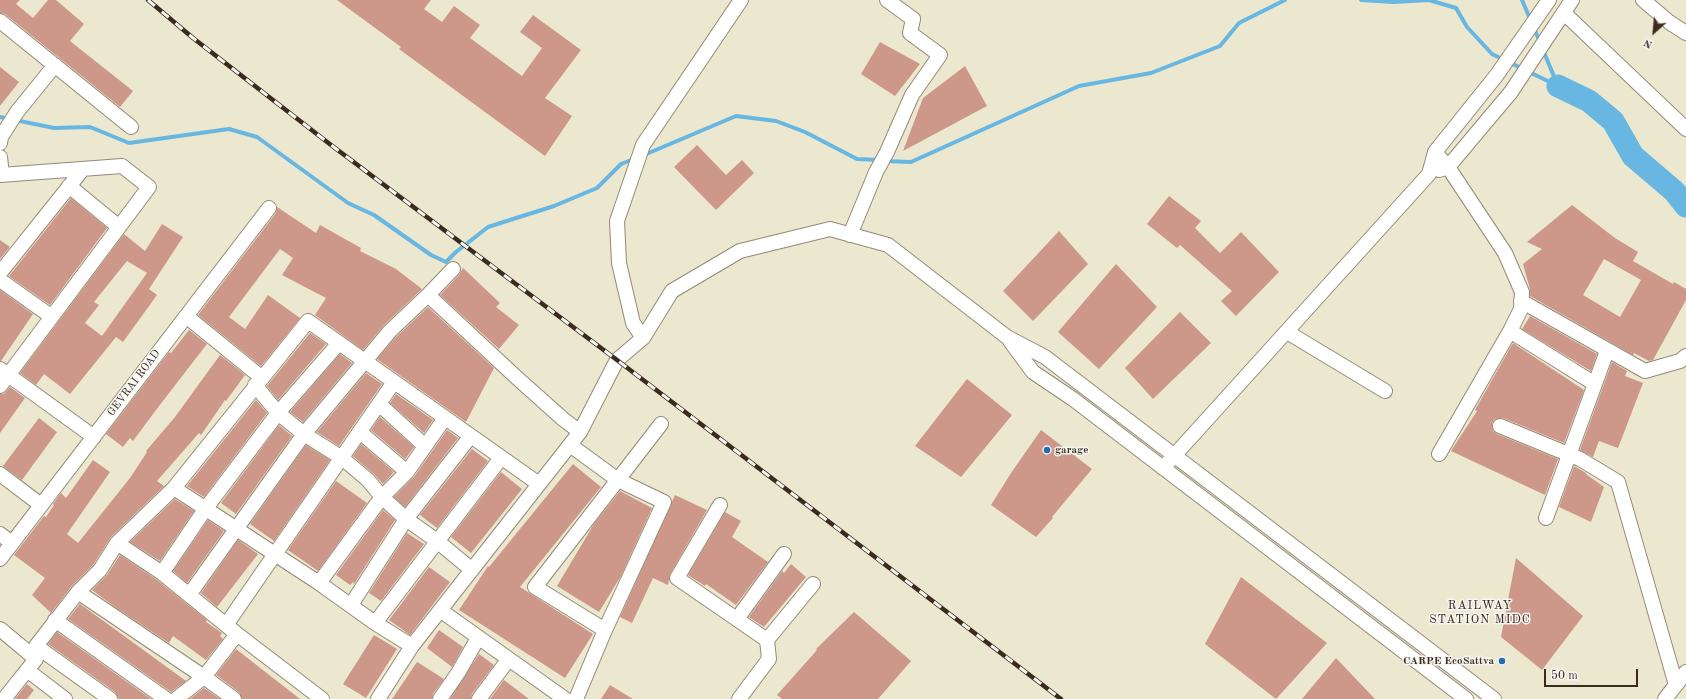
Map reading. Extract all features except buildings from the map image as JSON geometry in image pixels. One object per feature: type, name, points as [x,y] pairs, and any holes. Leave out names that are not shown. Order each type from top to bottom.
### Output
[{"type":"street","points":[[643,338],[633,323],[619,263],[617,221],[637,168],[643,146],[741,0]]},
{"type":"street","points":[[850,235],[876,172],[887,152],[912,95],[940,55],[910,33],[913,19],[887,0]]},
{"type":"street","points":[[1163,468],[1429,174],[1436,152],[1496,76],[1549,0]]},
{"type":"street","points":[[1429,174],[1448,167],[1511,92],[1572,0]]},
{"type":"street","points":[[1643,0],[1686,33]]},
{"type":"street","points":[[1564,13],[1686,129]]},
{"type":"street","points":[[0,21],[131,127]]},
{"type":"street","points":[[0,143],[1,137],[7,126],[55,65]]},
{"type":"street","points":[[1436,152],[1448,167],[1505,253],[1522,292],[1521,309],[1510,331],[1438,454]]},
{"type":"street","points":[[0,157],[1,175],[122,166],[149,187],[52,317],[3,377],[94,437]]},
{"type":"street","points":[[0,273],[82,169]]},
{"type":"street","points":[[69,186],[119,226]]},
{"type":"street","name":"GEVRAI ROAD","points":[[0,559],[269,208]]},
{"type":"street","points":[[378,699],[412,646],[580,432],[617,360],[643,338],[672,291],[740,251],[830,229],[888,245],[1007,337],[1045,356],[1494,699]]},
{"type":"street","points":[[189,595],[304,434],[390,331],[453,269]]},
{"type":"street","points":[[0,280],[52,317]]},
{"type":"street","points":[[428,295],[516,377],[563,419],[580,432]]},
{"type":"street","points":[[1521,301],[1607,351],[1645,371],[1680,361],[1686,356]]},
{"type":"street","points":[[186,316],[258,381],[278,413],[304,434],[342,458],[368,480],[382,497],[406,519],[438,540],[472,570]]},
{"type":"street","points":[[4,699],[33,658],[55,620],[78,592],[100,570],[117,543],[174,488],[258,381],[308,321],[470,437],[540,484]]},
{"type":"street","points":[[1510,331],[1595,384]]},
{"type":"street","points":[[1287,332],[1385,391]]},
{"type":"street","points":[[1007,337],[1033,372],[1073,399],[1466,699]]},
{"type":"street","points":[[162,573],[206,508],[278,413],[339,344]]},
{"type":"street","points":[[1546,518],[1607,351]]},
{"type":"street","points":[[176,699],[204,677],[275,555],[394,382]]},
{"type":"street","points":[[379,404],[425,446]]},
{"type":"street","points":[[320,583],[382,497],[407,472],[445,418]]},
{"type":"street","points":[[605,630],[535,587],[661,424]]},
{"type":"street","points":[[1500,426],[1580,459],[1618,482],[1676,685]]},
{"type":"street","points":[[360,432],[407,472]]},
{"type":"street","points":[[351,605],[406,519],[470,437]]},
{"type":"street","points":[[570,445],[618,480],[664,502],[605,630],[576,699]]},
{"type":"street","points":[[375,623],[501,458]]},
{"type":"street","points":[[0,474],[41,505]]},
{"type":"street","points":[[174,488],[320,583],[375,623],[412,646]]},
{"type":"street","points":[[720,505],[677,578],[766,640],[769,659],[739,699]]},
{"type":"street","points":[[0,534],[12,543]]},
{"type":"street","points":[[117,543],[162,573],[315,697]]},
{"type":"street","points":[[736,619],[784,554]]},
{"type":"street","points":[[766,640],[813,584]]},
{"type":"street","points":[[78,592],[234,699]]},
{"type":"street","points":[[440,610],[508,660],[545,694],[565,699]]},
{"type":"street","points":[[55,620],[166,699]]},
{"type":"street","points":[[0,629],[33,658],[65,699]]},
{"type":"street","points":[[440,699],[458,673],[478,638]]},
{"type":"street","points":[[33,658],[110,699]]},
{"type":"street","points":[[479,699],[508,660]]},
{"type":"street","points":[[1665,699],[1686,672]]},
{"type":"waterway","points":[[885,161],[911,162],[1079,86],[1151,73],[1220,46],[1239,23],[1285,0]]},
{"type":"waterway","points":[[1361,0],[1393,2],[1429,0],[1456,8],[1467,27],[1492,54],[1558,86]]},
{"type":"waterway","points":[[1522,0],[1531,21]]},
{"type":"waterway","points":[[1534,28],[1540,42]]},
{"type":"waterway","points":[[1543,50],[1558,86]]},
{"type":"waterway","points":[[1558,86],[1589,101],[1613,121],[1633,156],[1674,191],[1686,206]]},
{"type":"waterway","points":[[644,155],[736,116],[776,121],[805,132],[857,159],[879,160]]},
{"type":"waterway","points":[[0,117],[54,128],[90,127],[129,143],[229,129],[257,137],[348,203],[374,215],[431,255],[446,262],[456,252],[488,227],[554,206],[597,188],[621,164],[634,159]]},
{"type":"railway","points":[[148,0],[193,38],[331,145],[617,360],[1061,699]]},
{"type":"place","name":"garage","points":[[1047,450]]},
{"type":"place","name":"CARPE EcoSattva","points":[[1502,661]]},
{"type":"district","name":"RAILWAY STATION MIDC","points":[[1480,613]]}]
